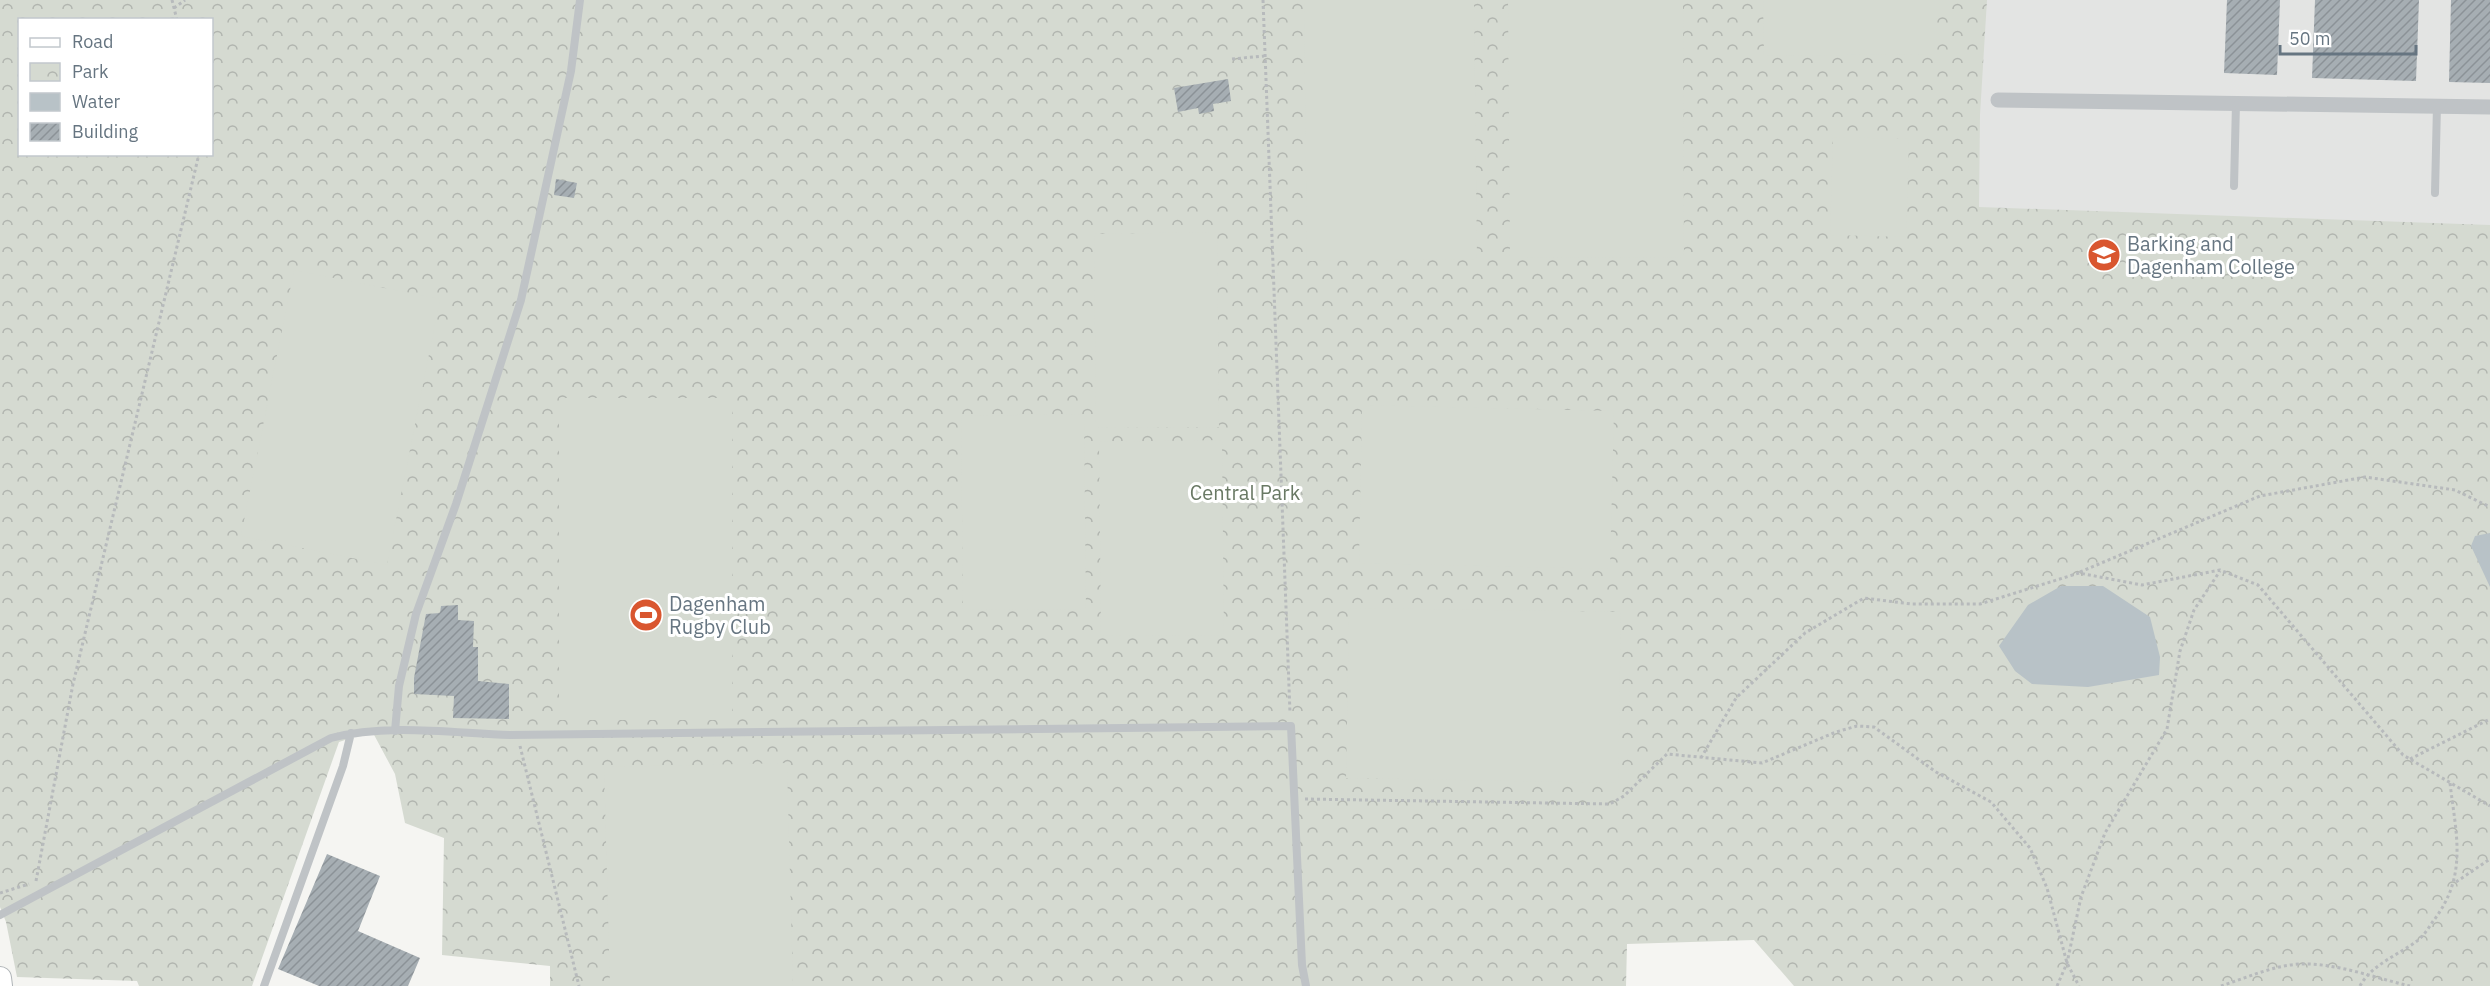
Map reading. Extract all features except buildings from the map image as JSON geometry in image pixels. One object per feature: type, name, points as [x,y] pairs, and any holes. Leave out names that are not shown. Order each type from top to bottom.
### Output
[{"type":"main road","points":[[0,978],[1,986]]},
{"type":"street","points":[[1998,100],[2490,107]]},
{"type":"lane","points":[[395,731],[399,686],[416,614],[456,504],[521,300],[571,71],[580,0]]},
{"type":"lane","points":[[2234,186],[2236,102]]},
{"type":"lane","points":[[2435,193],[2437,105]]},
{"type":"lane","points":[[0,915],[331,738],[351,733],[395,731],[515,735],[1291,726],[1302,965],[1306,986]]},
{"type":"lane","points":[[264,986],[343,765],[351,733]]},
{"type":"path","points":[[172,0],[176,18]]},
{"type":"path","points":[[174,8],[184,0]]},
{"type":"path","points":[[1263,0],[1291,726]]},
{"type":"path","points":[[1232,59],[1264,56]]},
{"type":"path","points":[[35,897],[36,881],[73,684],[199,156]]},
{"type":"path","points":[[1701,759],[1736,698],[1805,633],[1864,598],[1911,604],[1980,604],[2079,573],[2260,496],[2365,477],[2455,490],[2490,507]]},
{"type":"path","points":[[2079,573],[2142,585],[2220,570],[2258,585],[2403,755],[2490,806]]},
{"type":"path","points":[[2057,986],[2067,963],[2081,897],[2105,833],[2167,729],[2180,651],[2194,610],[2220,570]]},
{"type":"path","points":[[2410,759],[2490,719]]},
{"type":"path","points":[[1295,799],[1610,804],[1624,796],[1667,754],[1762,763],[1836,732],[1857,726],[1874,727],[1936,772],[1991,802],[2030,848],[2047,888],[2067,963],[2079,986]]},
{"type":"path","points":[[515,735],[532,787],[559,915],[579,986]]},
{"type":"path","points":[[2360,986],[2366,975],[2420,939],[2440,913],[2456,882],[2457,847],[2450,783]]},
{"type":"path","points":[[2456,882],[2490,859]]},
{"type":"path","points":[[0,893],[36,881]]},
{"type":"path","points":[[2221,986],[2281,967],[2301,964],[2366,975],[2410,986]]},
{"type":"shaded area","name":"Barking and Dagenham College","points":[[1709,0],[2490,0],[2490,375],[1725,365]]},
{"type":"green space","name":"Central Park","points":[[0,0],[1987,0],[1980,115],[1979,207],[2490,225],[2490,986],[1794,986],[1754,940],[1627,944],[1626,986],[550,986],[550,966],[442,955],[444,838],[405,823],[395,774],[372,731],[339,742],[252,986],[139,986],[137,981],[17,977],[6,922],[0,907]]},
{"type":"green space","points":[[1304,0],[1474,0],[1477,259],[1307,261]]},
{"type":"green space","points":[[1508,0],[1683,0],[1684,257],[1510,258]]},
{"type":"green space","points":[[1763,0],[1935,0],[1935,54],[1764,56]]},
{"type":"green space","points":[[1833,137],[1909,139],[1906,237],[1830,235]]},
{"type":"green space","points":[[1217,232],[1219,427],[1096,428],[1094,234]]},
{"type":"green space","points":[[294,270],[440,299],[387,565],[241,536]]},
{"type":"green space","name":"Dagenham Rugby Club","points":[[559,398],[732,398],[732,720],[559,720]]},
{"type":"green space","points":[[1362,405],[1614,411],[1610,569],[1359,563]]},
{"type":"green space","points":[[1084,414],[1086,609],[963,610],[961,416]]},
{"type":"green space","points":[[1222,440],[1224,635],[1101,636],[1099,442]]},
{"type":"green space","points":[[1349,608],[1621,612],[1618,783],[1346,778]]},
{"type":"green space","points":[[787,763],[793,986],[610,986],[604,767]]},
{"type":"water","points":[[2490,533],[2490,587],[2471,546],[2475,536]]},
{"type":"water","points":[[2061,586],[2103,586],[2150,617],[2160,657],[2159,675],[2088,687],[2032,684],[2015,671],[1999,646],[2028,605]]},
{"type":"place","name":"Barking and Dagenham College","points":[[2104,255]]},
{"type":"place","name":"Dagenham Rugby Club","points":[[646,615]]}]
